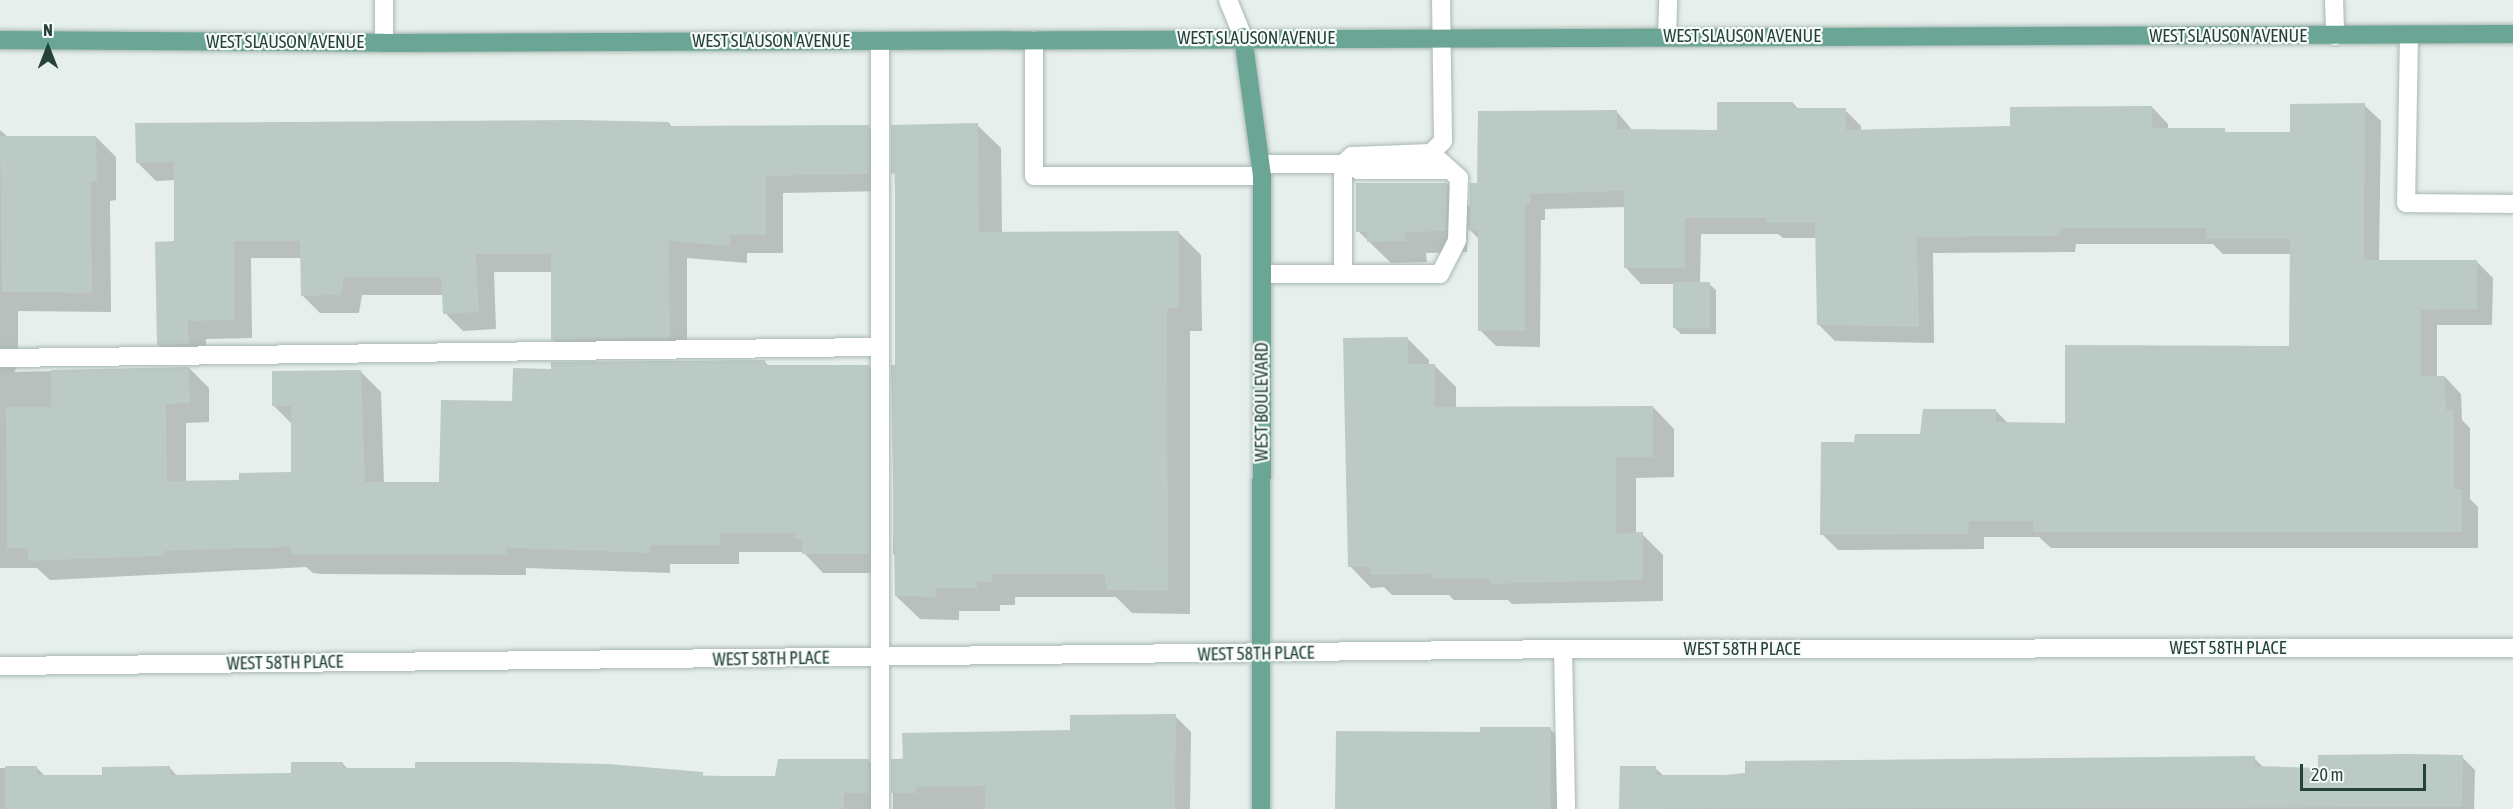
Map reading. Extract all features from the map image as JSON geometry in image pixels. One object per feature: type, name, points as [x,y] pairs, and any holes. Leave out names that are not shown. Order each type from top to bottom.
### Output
[{"type":"main road","name":"WEST SLAUSON AVENUE","points":[[0,40],[384,43],[1244,37],[2513,34]]},
{"type":"main road","name":"WEST BOULEVARD","points":[[1244,37],[1261,170],[1261,809]]},
{"type":"street","points":[[384,0],[384,43]]},
{"type":"street","name":"WEST BOULEVARD","points":[[1228,0],[1244,37]]},
{"type":"street","points":[[1034,40],[1034,176],[1261,170],[1431,153],[1443,141],[1442,0]]},
{"type":"street","points":[[1667,36],[1668,0]]},
{"type":"street","points":[[2334,0],[2335,36]]},
{"type":"street","points":[[2409,35],[2406,203],[2513,204]]},
{"type":"street","points":[[880,41],[880,809]]},
{"type":"street","points":[[1262,274],[1440,274],[1457,240],[1459,178],[1447,170],[1431,153]]},
{"type":"street","points":[[1347,160],[1358,170],[1447,170]]},
{"type":"street","points":[[1342,274],[1347,160]]},
{"type":"street","points":[[0,358],[880,347]]},
{"type":"street","name":"WEST 58TH PLACE","points":[[0,666],[1563,649],[2513,648]]},
{"type":"street","points":[[1563,649],[1566,809]]},
{"type":"building","points":[[1717,102],[1793,102],[1793,108],[1846,108],[1846,130],[2010,126],[2010,107],[2152,106],[2152,128],[2225,128],[2225,132],[2290,132],[2290,104],[2365,103],[2364,260],[2477,260],[2477,309],[2421,310],[2421,376],[2445,376],[2446,410],[2454,410],[2454,489],[2462,489],[2462,532],[2033,532],[2033,521],[1969,521],[1968,534],[1820,535],[1821,442],[1854,442],[1855,434],[1920,434],[1923,409],[1996,409],[1996,422],[2065,423],[2065,345],[2289,346],[2290,239],[2206,239],[2206,228],[2060,228],[2059,236],[1917,237],[1919,327],[1817,325],[1815,223],[1766,223],[1766,218],[1685,218],[1685,268],[1624,268],[1624,191],[1530,194],[1530,204],[1525,204],[1525,331],[1478,331],[1478,230],[1469,231],[1470,183],[1477,183],[1478,111],[1617,110],[1617,129],[1717,130]]},
{"type":"building","points":[[576,120],[669,122],[669,126],[869,125],[869,174],[766,176],[766,235],[730,235],[730,246],[669,241],[670,338],[551,340],[551,254],[476,254],[479,312],[443,314],[441,277],[344,277],[341,295],[301,296],[300,241],[234,241],[234,320],[188,321],[189,344],[157,345],[155,242],[174,241],[174,162],[136,163],[135,123]]},
{"type":"building","points":[[978,123],[979,232],[1179,231],[1179,308],[1167,309],[1168,591],[1107,590],[1104,574],[992,574],[992,582],[977,582],[977,588],[936,588],[936,597],[895,596],[891,365],[895,365],[895,173],[891,174],[891,125]]},
{"type":"building","points":[[0,136],[96,136],[97,181],[91,181],[92,293],[2,292]]},
{"type":"building","points":[[1356,183],[1447,183],[1446,231],[1405,232],[1406,241],[1367,242],[1367,232],[1356,232]]},
{"type":"building","points":[[1673,282],[1710,282],[1710,329],[1673,328]]},
{"type":"building","points":[[1408,337],[1408,364],[1435,364],[1435,407],[1653,406],[1653,457],[1616,457],[1616,533],[1643,532],[1643,580],[1490,584],[1490,579],[1431,579],[1431,574],[1370,575],[1370,567],[1348,567],[1343,338]]},
{"type":"building","points":[[765,360],[765,365],[869,365],[869,554],[802,554],[802,539],[795,539],[795,533],[720,533],[720,545],[651,545],[651,553],[507,548],[507,555],[300,555],[291,554],[291,547],[164,551],[164,556],[28,561],[28,548],[7,548],[6,407],[51,407],[51,370],[189,367],[190,403],[166,404],[167,481],[239,480],[239,473],[291,472],[291,406],[272,406],[272,371],[361,370],[365,482],[439,482],[441,400],[512,401],[513,368],[551,369],[551,362]]},
{"type":"building","points":[[1176,714],[1175,809],[985,809],[985,786],[916,787],[916,793],[891,793],[891,759],[903,759],[902,733],[1070,730],[1070,715]]},
{"type":"building","points":[[1480,727],[1551,727],[1550,809],[1335,809],[1336,731],[1480,732]]},
{"type":"building","points":[[2318,755],[2463,755],[2462,807],[1619,809],[1620,766],[1656,766],[1656,775],[1724,775],[1745,773],[1745,761],[2255,756],[2255,766],[2318,768]]},
{"type":"building","points":[[778,759],[869,759],[869,793],[844,793],[844,809],[5,809],[5,766],[37,766],[37,775],[102,775],[102,767],[170,766],[170,775],[291,773],[291,762],[343,762],[343,768],[415,768],[415,762],[512,762],[608,764],[703,772],[703,776],[775,776]]}]
